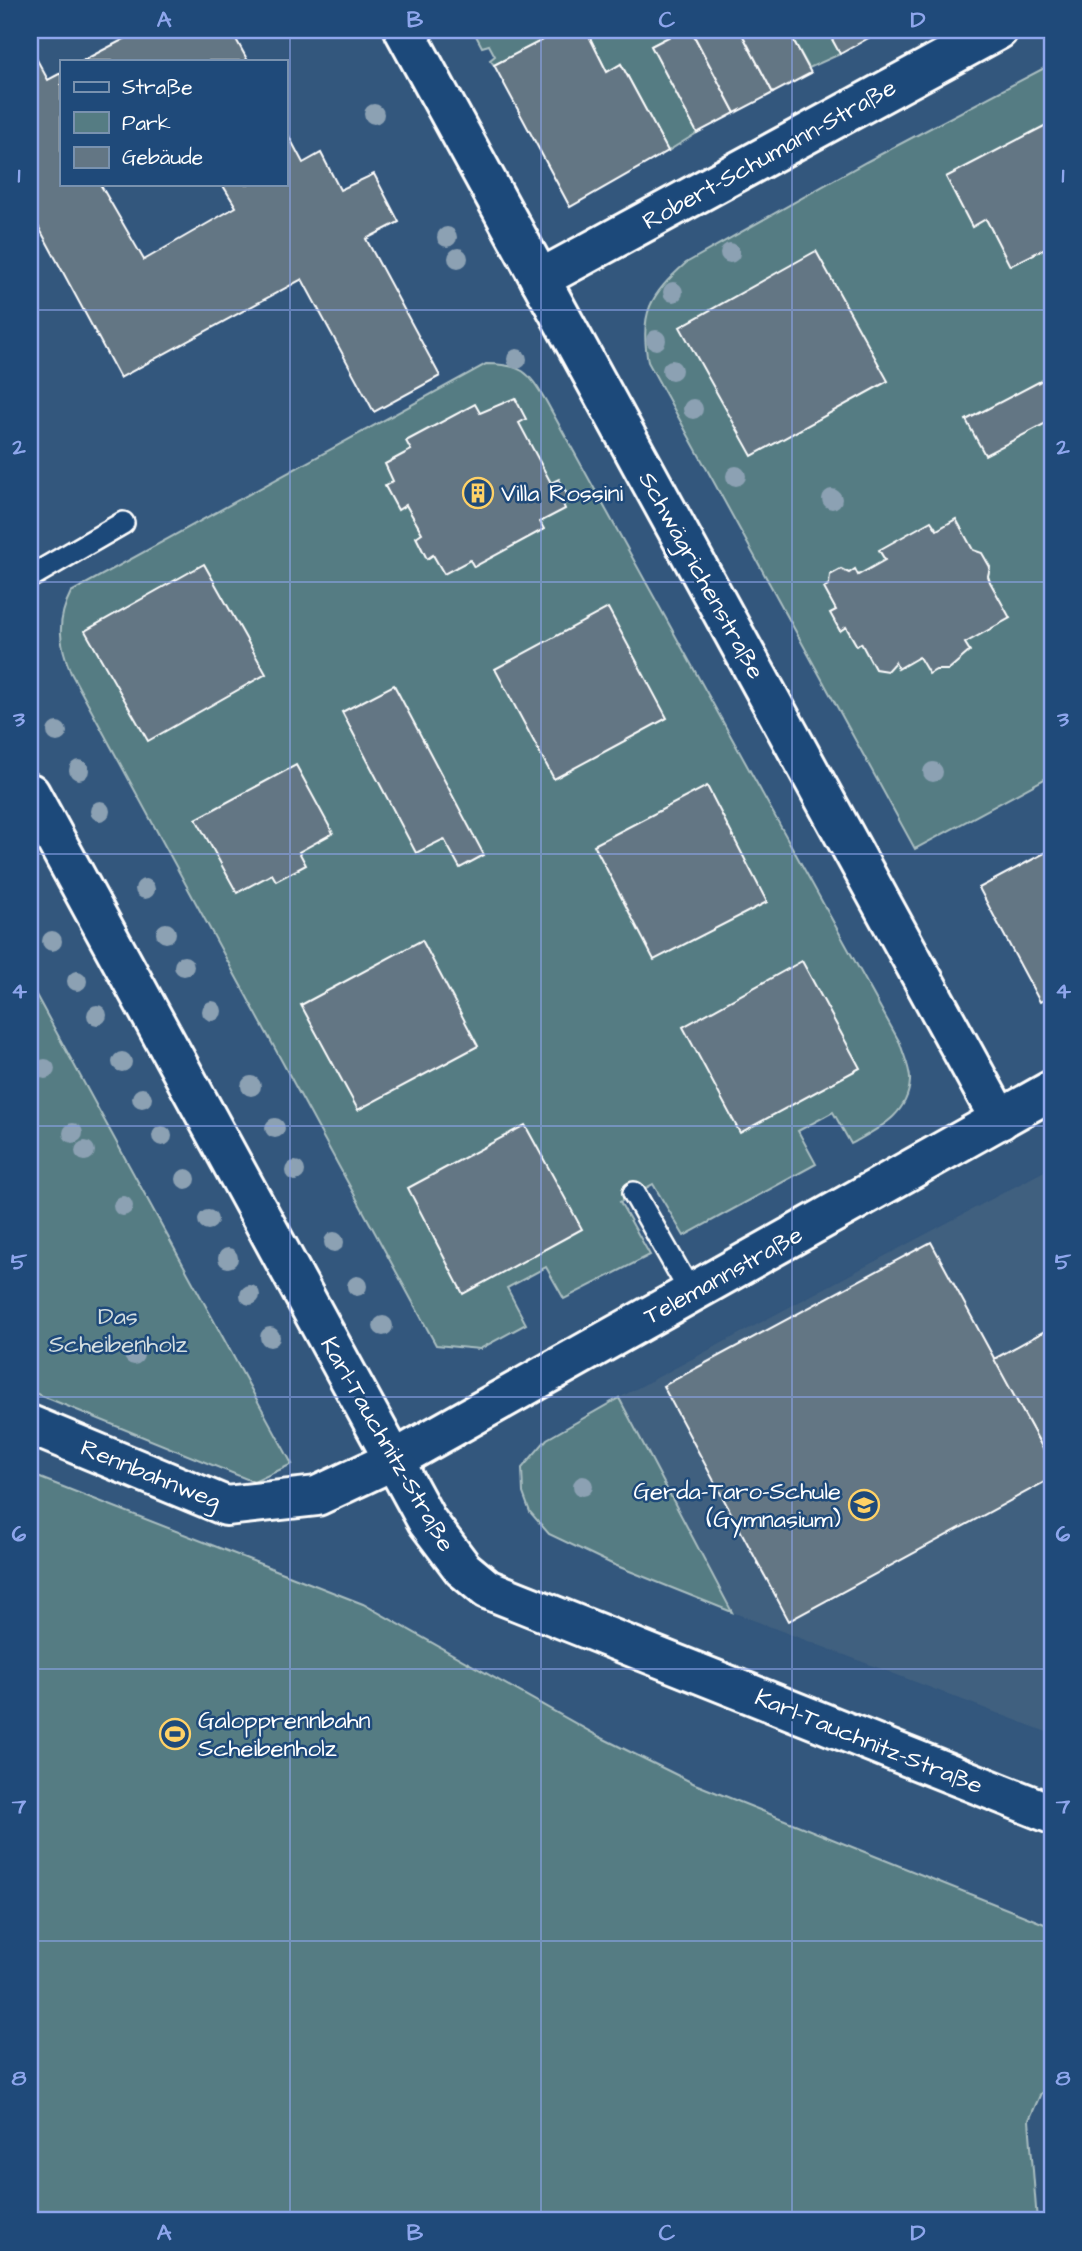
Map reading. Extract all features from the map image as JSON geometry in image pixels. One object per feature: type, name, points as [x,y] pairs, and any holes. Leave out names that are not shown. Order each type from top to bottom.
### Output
[{"type":"street","name":"Schwägrichenstraße","points":[[404,30],[1000,1120]]},
{"type":"street","name":"Robert-Schumann-Straße","points":[[540,279],[998,30]]},
{"type":"street","name":"Karl-Tauchnitz-Straße","points":[[30,793],[427,1521],[447,1550],[487,1590],[1052,1814]]},
{"type":"street","name":"Telemannstraße","points":[[394,1460],[1052,1090]]},
{"type":"street","name":"Rennbahnweg","points":[[30,1426],[226,1506],[317,1496],[394,1460]]},
{"type":"lane","points":[[30,577],[123,523]]},
{"type":"lane","points":[[634,1194],[691,1293]]},
{"type":"shaded area","name":"Gerda-Taro-Schule (Gymnasium)","points":[[1052,1167],[1052,1734],[732,1612],[619,1398]]},
{"type":"green space","points":[[473,30],[562,30],[494,65],[490,60],[495,56],[489,45],[482,47]]},
{"type":"green space","points":[[586,30],[682,30],[651,46],[697,133],[668,151],[621,64],[607,72]]},
{"type":"green space","points":[[788,30],[827,30],[840,54],[809,68]]},
{"type":"green space","points":[[1052,64],[1052,775],[915,849],[648,362],[645,330],[647,318],[656,295],[686,263],[866,162]]},
{"type":"green space","points":[[486,364],[508,366],[523,371],[546,401],[900,1043],[910,1081],[904,1104],[890,1120],[851,1144],[833,1112],[798,1131],[816,1164],[684,1236],[653,1184],[620,1202],[650,1255],[564,1299],[546,1267],[507,1288],[526,1324],[480,1349],[436,1345],[71,673],[62,642],[61,623],[71,592]]},
{"type":"green space","name":"Das Scheibenholz","points":[[30,984],[292,1464],[254,1482],[30,1391]]},
{"type":"green space","points":[[619,1398],[732,1612],[612,1564],[549,1534],[530,1512],[523,1493],[522,1468],[547,1439]]},
{"type":"green space","name":"Galopprennbahn Scheibenholz","points":[[30,1474],[363,1604],[598,1736],[695,1784],[1052,1927],[1052,2092],[1041,2093],[1029,2120],[1037,2221],[30,2221]]},
{"type":"building","points":[[135,30],[231,30],[247,60],[84,60],[136,33]]},
{"type":"building","points":[[562,30],[586,30],[607,72],[621,64],[668,151],[570,207],[494,65]]},
{"type":"building","points":[[682,30],[691,30],[735,113],[697,133],[651,46]]},
{"type":"building","points":[[691,30],[740,30],[773,93],[735,113]]},
{"type":"building","points":[[740,30],[788,30],[811,73],[773,93]]},
{"type":"building","points":[[827,30],[880,30],[881,31],[840,54]]},
{"type":"building","points":[[30,47],[48,80],[60,74],[60,186],[101,186],[144,260],[236,207],[223,186],[287,186],[287,133],[303,163],[321,153],[340,190],[374,174],[399,222],[366,239],[440,376],[374,412],[302,279],[120,378],[30,211]]},
{"type":"building","points":[[1052,122],[1052,245],[1010,266],[986,219],[972,227],[946,177]]},
{"type":"building","points":[[816,251],[888,381],[752,456],[680,327]]},
{"type":"building","points":[[1052,375],[1052,420],[985,455],[966,420]]},
{"type":"building","name":"Villa Rossini","points":[[515,398],[526,419],[519,423],[551,483],[559,479],[570,500],[563,504],[565,509],[540,522],[544,529],[474,567],[470,560],[444,574],[433,555],[427,559],[416,537],[422,533],[406,505],[398,510],[385,486],[393,481],[385,464],[411,450],[406,441],[475,404],[480,413]]},
{"type":"building","points":[[956,519],[973,550],[982,553],[990,567],[990,582],[1010,618],[965,643],[970,651],[948,670],[936,670],[929,674],[919,657],[898,669],[895,662],[887,671],[875,669],[861,643],[857,646],[846,627],[840,631],[830,613],[836,610],[824,588],[829,584],[830,575],[841,569],[849,573],[855,569],[858,575],[885,560],[879,550],[931,521],[937,530]]},
{"type":"building","points":[[204,564],[266,674],[148,741],[85,631]]},
{"type":"building","points":[[608,608],[667,718],[554,779],[495,669]]},
{"type":"building","points":[[394,685],[484,855],[460,868],[444,839],[416,853],[342,712]]},
{"type":"building","points":[[296,765],[333,833],[299,852],[306,865],[276,881],[272,874],[237,893],[196,819]]},
{"type":"building","points":[[707,786],[767,902],[654,960],[594,845]]},
{"type":"building","points":[[1052,849],[1052,996],[1040,1002],[979,888]]},
{"type":"building","points":[[422,940],[478,1046],[358,1110],[301,1005]]},
{"type":"building","points":[[802,961],[860,1068],[740,1133],[683,1027]]},
{"type":"building","points":[[525,1125],[582,1229],[463,1294],[408,1188]]},
{"type":"building","points":[[931,1242],[1052,1465],[1052,1478],[789,1621],[663,1386]]},
{"type":"building","points":[[1052,1327],[1052,1465],[994,1359]]},
{"type":"place","name":"Villa Rossini","points":[[478,493]]},
{"type":"place","name":"Gerda-Taro-Schule (Gymnasium)","points":[[864,1505]]},
{"type":"place","name":"Galopprennbahn Scheibenholz","points":[[175,1734]]}]
